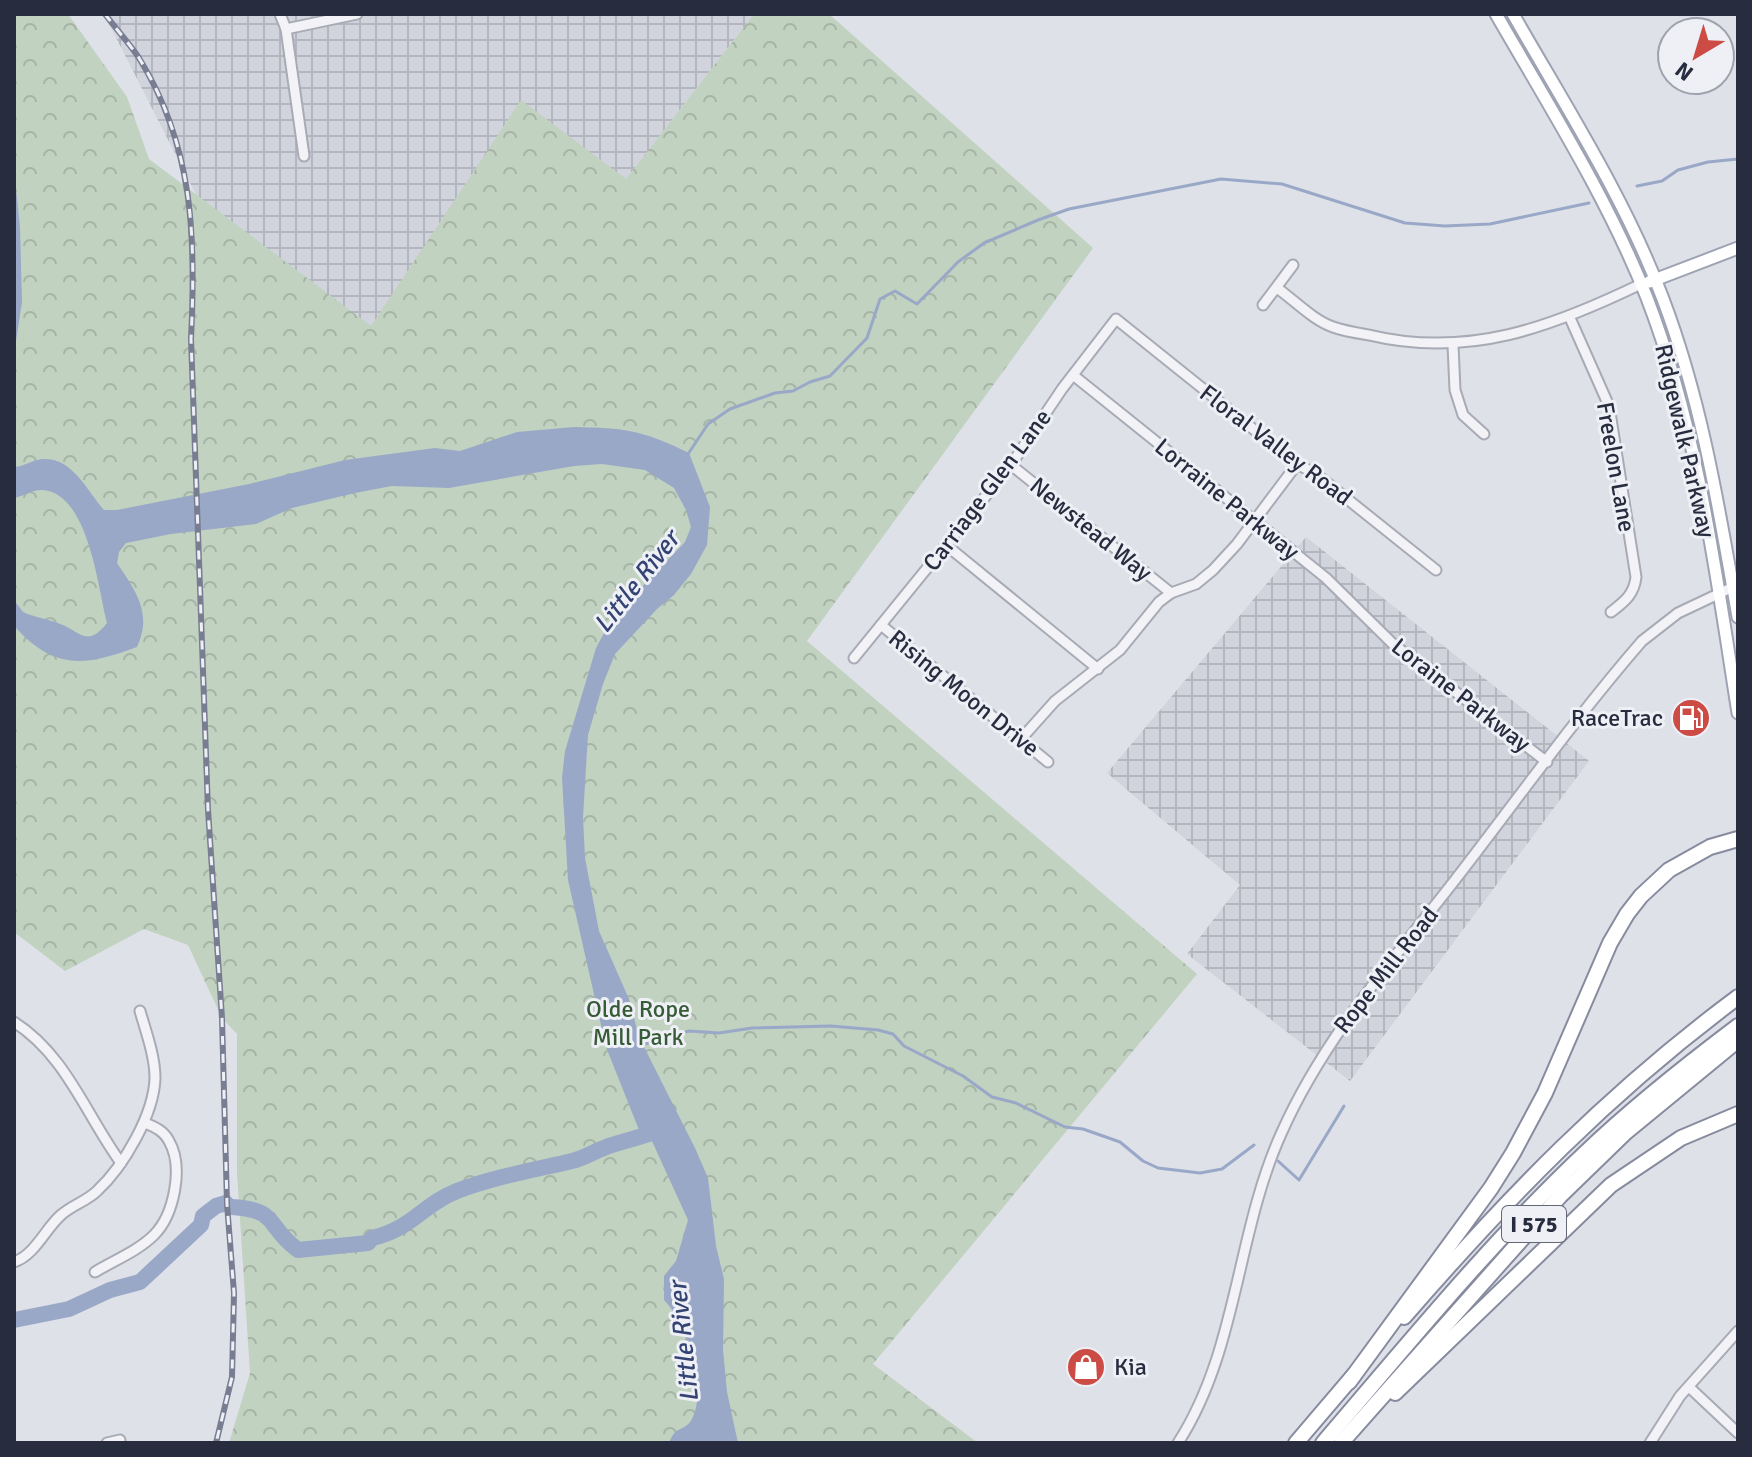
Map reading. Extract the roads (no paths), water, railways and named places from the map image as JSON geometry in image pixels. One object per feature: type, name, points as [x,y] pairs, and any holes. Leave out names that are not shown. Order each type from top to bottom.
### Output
[{"type":"highway","points":[[1349,1382],[1467,1222],[1513,1153],[1550,1083],[1610,943],[1627,914],[1669,870],[1695,854],[1735,837]]},
{"type":"highway","name":"I 575","points":[[1296,1443],[1533,1174],[1594,1114],[1653,1063],[1738,997]]},
{"type":"highway","points":[[1323,1443],[1554,1183],[1626,1116],[1738,1026]]},
{"type":"highway","name":"I 575","points":[[1341,1443],[1560,1196],[1626,1132],[1738,1040]]},
{"type":"highway","points":[[1352,1430],[1431,1360],[1611,1185],[1671,1143],[1738,1114]]},
{"type":"main road","name":"Ridgewalk Parkway","points":[[1496,14],[1596,191],[1641,284],[1662,340],[1684,416],[1738,713]]},
{"type":"main road","name":"Ridgewalk Parkway","points":[[1513,14],[1619,201],[1655,280],[1678,342],[1702,425],[1738,617]]},
{"type":"main road","points":[[1641,284],[1738,248]]},
{"type":"street","points":[[280,14],[286,29],[304,156]]},
{"type":"street","points":[[286,29],[357,14]]},
{"type":"street","points":[[1263,305],[1293,265]]},
{"type":"street","points":[[1277,288],[1330,327],[1395,342],[1453,345],[1516,334],[1570,318],[1641,284]]},
{"type":"street","name":"Freelon Lane","points":[[1570,318],[1609,406],[1636,577],[1635,587],[1627,600],[1611,612]]},
{"type":"street","name":"Carriage Glen Lane","points":[[854,658],[1011,465],[1116,319]]},
{"type":"street","name":"Floral Valley Road","points":[[1116,319],[1436,570]]},
{"type":"street","points":[[1453,345],[1455,390],[1463,415],[1484,434]]},
{"type":"street","name":"Lorraine Parkway","points":[[1073,375],[1326,578],[1376,627]]},
{"type":"street","points":[[1021,739],[1055,701],[1120,650],[1159,602],[1171,593],[1196,584],[1213,570],[1237,544],[1297,464]]},
{"type":"street","name":"Newstead Way","points":[[1011,465],[1171,593]]},
{"type":"street","points":[[946,545],[1098,669]]},
{"type":"street","name":"Rope Mill Road","points":[[1178,1443],[1190,1425],[1210,1380],[1225,1334],[1261,1183],[1304,1086],[1326,1048],[1642,641],[1666,620],[1733,587]]},
{"type":"street","name":"Rising Moon Drive","points":[[881,625],[1048,762]]},
{"type":"street","name":"Loraine Parkway","points":[[1376,627],[1393,644],[1547,762]]},
{"type":"street","points":[[14,1262],[23,1259],[62,1214],[97,1192],[121,1163],[145,1123],[155,1078],[140,1011]]},
{"type":"street","points":[[14,1022],[42,1044],[59,1063],[121,1163]]},
{"type":"street","points":[[95,1272],[150,1239],[166,1221],[172,1204],[175,1164],[171,1143],[162,1131],[145,1123]]},
{"type":"street","points":[[1650,1443],[1680,1396],[1738,1331]]},
{"type":"street","points":[[1689,1387],[1738,1433]]},
{"type":"street","points":[[107,1443],[120,1440]]},
{"type":"water","points":[[14,168],[20,228],[22,302],[14,354]]},
{"type":"water","points":[[574,427],[633,432],[659,439],[689,453],[710,507],[707,545],[691,574],[615,654],[588,735],[583,817],[585,858],[599,931],[629,999],[639,1037],[708,1178],[716,1246],[724,1279],[723,1350],[727,1392],[738,1443],[669,1443],[677,1431],[690,1422],[697,1394],[687,1340],[664,1300],[664,1276],[676,1261],[688,1220],[651,1139],[639,1130],[606,1047],[568,880],[562,778],[565,751],[596,648],[612,618],[685,542],[691,527],[674,488],[645,470],[602,464],[449,488],[392,486],[355,493],[292,508],[256,524],[126,543],[119,552],[117,563],[140,602],[143,623],[137,647],[102,658],[71,660],[43,651],[14,626],[14,600],[23,612],[63,625],[82,635],[93,635],[107,623],[89,545],[71,508],[59,495],[43,490],[14,498],[14,467],[42,459],[56,460],[72,470],[104,510],[117,510],[249,484],[345,460],[435,448],[460,451],[517,432]]},
{"type":"waterway","points":[[1637,186],[1662,181],[1678,170],[1708,162],[1738,159]]},
{"type":"waterway","points":[[688,454],[708,424],[730,409],[775,393],[793,391],[830,376],[867,338],[880,299],[895,291],[917,304],[958,262],[984,243],[1069,209],[1221,179],[1282,184],[1405,223],[1445,226],[1490,224],[1589,203]]},
{"type":"waterway","points":[[638,1046],[689,1031],[719,1033],[752,1028],[831,1026],[878,1030],[893,1034],[904,1046],[963,1076],[992,1097],[1016,1103],[1065,1127],[1083,1129],[1120,1142],[1143,1161],[1158,1168],[1200,1173],[1222,1169],[1254,1145]]},
{"type":"waterway","points":[[1278,1161],[1299,1180],[1344,1106]]},
{"type":"waterway","points":[[232,1207],[265,1216],[298,1250],[368,1243],[372,1238],[408,1223],[457,1191],[577,1160],[664,1128]]},
{"type":"waterway","points":[[14,1320],[69,1309],[110,1290],[140,1282],[201,1225],[203,1216],[226,1203]]},
{"type":"railway","points":[[105,14],[139,58],[171,125],[188,194],[191,229],[191,339],[208,810],[222,1018],[227,1204],[234,1293],[232,1377],[216,1443]]},
{"type":"place","name":"RaceTrac","points":[[1691,718]]},
{"type":"place","name":"Kia","points":[[1086,1367]]},
{"type":"water label","name":"Little River","points":[[637,582]]},
{"type":"water label","name":"Little River","points":[[684,1342]]},
{"type":"park label","name":"Olde Rope Mill Park","points":[[638,1023]]}]
